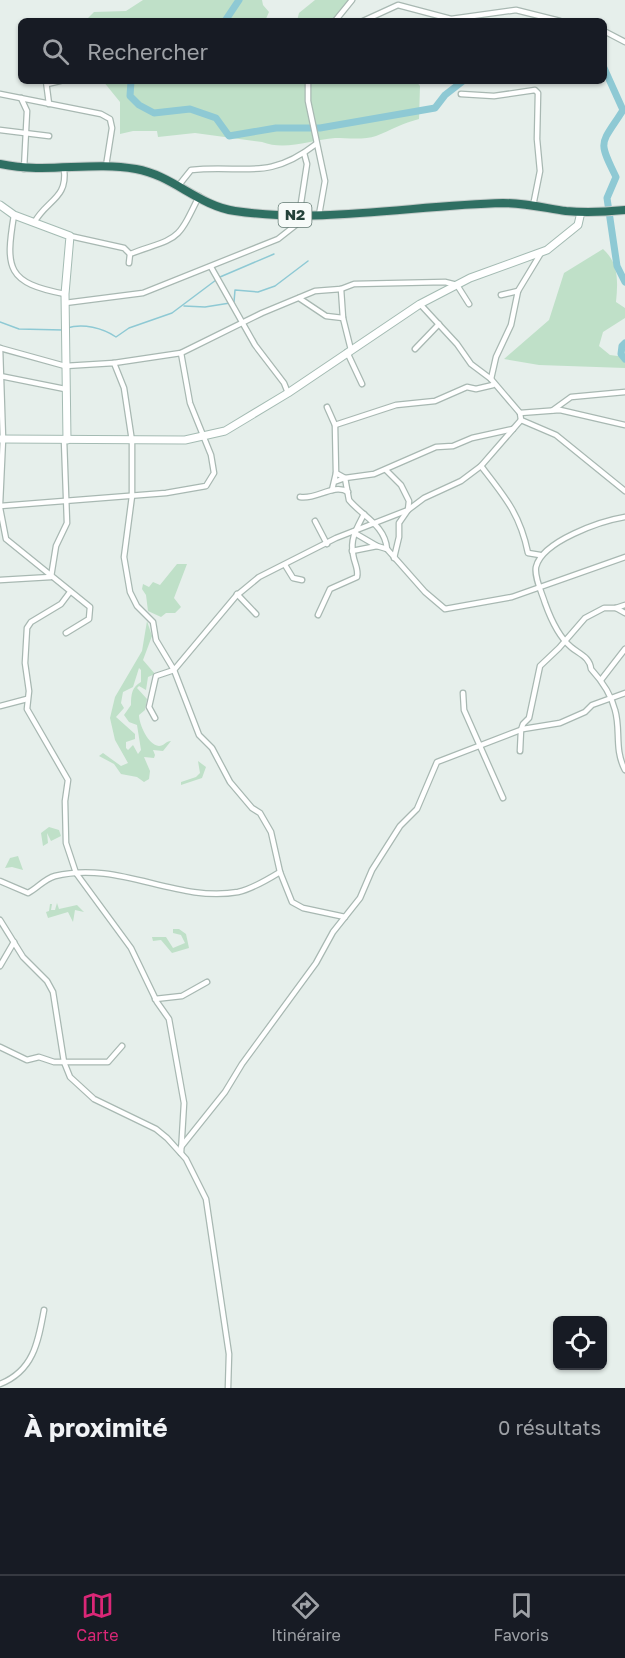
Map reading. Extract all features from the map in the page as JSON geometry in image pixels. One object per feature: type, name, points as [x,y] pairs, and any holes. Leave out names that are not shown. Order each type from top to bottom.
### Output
[{"type":"highway","name":"N2","points":[[0,164],[24,169],[106,166],[138,169],[179,185],[219,207],[233,211],[318,215],[504,203],[581,212],[600,213],[625,210]]},
{"type":"street","points":[[339,18],[352,0]]},
{"type":"street","points":[[404,6],[406,0]]},
{"type":"street","points":[[370,18],[398,5],[447,18]]},
{"type":"street","points":[[458,18],[516,10],[548,18]]},
{"type":"street","points":[[607,33],[625,42]]},
{"type":"street","points":[[46,84],[49,104]]},
{"type":"street","points":[[308,84],[308,101],[325,181],[318,215]]},
{"type":"street","points":[[461,94],[494,96],[535,90],[538,93],[537,139],[540,171],[533,206]]},
{"type":"street","points":[[0,94],[101,114],[110,119],[112,128],[106,166]]},
{"type":"street","points":[[21,98],[27,111],[24,169]]},
{"type":"street","points":[[0,130],[49,136]]},
{"type":"street","points":[[179,185],[191,170],[254,171],[272,167],[304,153],[316,144]]},
{"type":"street","points":[[65,305],[143,293],[278,239],[303,215],[307,164],[304,153]]},
{"type":"street","points":[[33,223],[39,213],[58,196],[64,187],[64,169]]},
{"type":"street","points":[[130,254],[173,240],[181,232],[199,196]]},
{"type":"street","points":[[0,206],[33,223],[70,236],[124,248],[130,254]]},
{"type":"street","points":[[2,439],[132,441],[203,438],[225,431],[288,393],[420,304],[457,285],[541,253],[561,241],[578,225],[581,212]]},
{"type":"street","points":[[14,215],[8,250],[11,267],[21,279],[35,287],[65,294]]},
{"type":"street","points":[[51,577],[56,546],[67,523],[65,294],[70,236]]},
{"type":"street","points":[[0,249],[8,250]]},
{"type":"street","points":[[492,382],[496,357],[511,325],[518,291],[541,253]]},
{"type":"street","points":[[129,263],[130,254]]},
{"type":"street","points":[[211,267],[255,345],[284,383],[288,393]]},
{"type":"street","points":[[66,633],[89,619],[90,607],[6,539],[0,506],[2,439],[0,348],[65,362],[114,363],[181,353],[315,291],[341,289],[354,284],[431,280],[457,285],[469,304]]},
{"type":"street","points":[[341,289],[349,351],[362,384]]},
{"type":"street","points":[[501,295],[518,291]]},
{"type":"street","points":[[299,298],[326,316],[343,318]]},
{"type":"street","points":[[155,718],[149,707],[156,676],[174,670],[237,594],[259,577],[353,532],[408,510],[424,498],[461,481],[481,466],[516,428],[521,420],[520,413],[492,382],[471,364],[458,344],[420,304]]},
{"type":"street","points":[[415,349],[439,324]]},
{"type":"street","points":[[0,506],[132,496],[206,486],[214,473],[211,455],[190,403],[181,353]]},
{"type":"street","points":[[114,363],[124,388],[132,441],[132,496],[124,557],[129,592],[137,606],[150,617],[156,640],[174,670],[199,735],[212,748],[230,782],[262,816],[274,839],[278,871],[294,904],[345,917]]},
{"type":"street","points":[[1,376],[65,389]]},
{"type":"street","points":[[335,424],[396,405],[435,401],[467,387],[476,389],[492,382]]},
{"type":"street","points":[[553,410],[571,397],[625,392]]},
{"type":"street","points":[[327,407],[335,424],[336,473],[332,490]]},
{"type":"street","points":[[520,413],[553,410],[596,417],[625,425]]},
{"type":"street","points":[[521,420],[556,435],[625,490]]},
{"type":"street","points":[[334,482],[387,470],[436,447],[453,446],[472,438],[494,435],[516,428]]},
{"type":"street","points":[[481,466],[514,508],[524,532],[528,553],[540,555],[597,523],[625,517]]},
{"type":"street","points":[[387,470],[409,501],[408,510],[399,523],[399,537],[394,558]]},
{"type":"street","points":[[336,473],[345,478],[351,503],[376,524],[386,542],[387,549],[394,558],[445,609],[512,597],[625,556]]},
{"type":"street","points":[[300,497],[310,499],[332,490],[343,489],[348,492]]},
{"type":"street","points":[[318,615],[330,589],[357,577],[358,572],[352,551],[353,532],[364,514]]},
{"type":"street","points":[[315,521],[327,544]]},
{"type":"street","points":[[353,532],[387,549]]},
{"type":"street","points":[[352,551],[377,546]]},
{"type":"street","points":[[315,551],[320,557]]},
{"type":"street","points":[[540,555],[535,570],[549,615],[570,647]]},
{"type":"street","points":[[285,565],[293,578],[302,580]]},
{"type":"street","points":[[0,580],[51,577]]},
{"type":"street","points":[[70,592],[60,604],[31,621],[27,628],[25,663],[29,691],[27,709],[68,780],[65,801],[66,843],[76,873],[131,948],[155,999],[169,1019],[184,1103],[181,1153]]},
{"type":"street","points":[[237,594],[256,614]]},
{"type":"street","points":[[519,752],[521,730],[523,724],[530,718],[540,666],[560,648],[565,639],[585,618],[604,608],[616,608],[625,604]]},
{"type":"street","points":[[616,608],[625,613]]},
{"type":"street","points":[[560,648],[570,647],[581,652],[601,680],[616,711],[617,749],[625,770]]},
{"type":"street","points":[[601,680],[625,649]]},
{"type":"street","points":[[463,693],[464,710],[503,798]]},
{"type":"street","points":[[181,1147],[225,1092],[360,898],[372,870],[398,829],[417,809],[437,762],[521,730],[560,723],[585,712],[592,705],[625,693]]},
{"type":"street","points":[[0,706],[27,699]]},
{"type":"street","points":[[0,881],[28,893],[49,878],[76,873],[126,875],[168,888],[232,892],[250,888],[278,871]]},
{"type":"street","points":[[0,920],[53,992],[64,1062],[70,1077],[80,1089],[132,1120],[156,1129],[181,1153],[206,1199],[229,1354],[228,1388]]},
{"type":"street","points":[[0,966],[14,942]]},
{"type":"street","points":[[155,999],[182,996],[207,982]]},
{"type":"street","points":[[0,1047],[27,1060],[39,1057],[64,1062],[108,1062],[122,1046]]},
{"type":"street","points":[[0,1384],[14,1379],[32,1359],[44,1310]]},
{"type":"green space","points":[[143,0],[262,0],[269,12],[266,18],[88,18],[94,12],[126,11]]},
{"type":"green space","points":[[315,0],[349,0],[336,18],[298,18],[299,13]]},
{"type":"green space","points":[[105,84],[418,84],[420,86],[419,119],[372,137],[335,138],[289,145],[195,133],[158,137],[157,131],[133,131],[120,134],[120,102]]},
{"type":"green space","points":[[603,249],[615,267],[616,302],[625,308],[625,318],[603,332],[599,346],[610,355],[625,357],[625,368],[539,365],[504,359],[549,320],[564,273]]},
{"type":"green space","points":[[177,564],[187,564],[174,598],[181,607],[175,613],[166,613],[161,617],[148,611],[146,595],[142,589],[143,584],[149,587],[153,582],[160,585]]},
{"type":"green space","points":[[147,621],[152,636],[143,660],[155,674],[148,677],[146,690],[139,686],[137,688],[147,699],[145,710],[139,715],[139,719],[145,734],[155,745],[161,746],[171,741],[163,751],[153,750],[154,758],[144,757],[150,771],[149,779],[144,782],[137,777],[121,774],[114,764],[99,756],[103,753],[121,766],[128,763],[115,740],[110,718],[115,697],[142,651]],"holes":[[[139,668],[141,682],[134,689],[131,705],[124,715],[129,722],[137,725],[141,750],[138,754],[133,745],[128,750],[126,748],[126,742],[135,739],[135,734],[116,717],[124,708],[121,703],[123,692],[133,687]]]},
{"type":"green space","points":[[198,761],[206,767],[202,778],[181,785],[181,782],[196,777],[200,773]]},
{"type":"green space","points":[[49,827],[59,830],[61,836],[51,841],[47,833],[48,843],[43,846],[41,833]]},
{"type":"green space","points":[[18,856],[23,870],[5,868],[10,858]]},
{"type":"green space","points":[[57,903],[59,909],[77,905],[84,912],[75,910],[73,922],[68,912],[48,918],[46,912],[49,911],[50,904],[52,904],[51,910],[55,910]]},
{"type":"green space","points":[[173,929],[179,929],[186,934],[189,948],[172,953],[161,940],[153,941],[152,937],[166,937],[173,948],[185,943],[181,935],[173,933]]},
{"type":"waterway","points":[[227,18],[239,0]]},
{"type":"waterway","points":[[607,75],[623,110],[606,137],[604,148],[616,177],[607,198],[617,266],[625,282]]},
{"type":"waterway","points":[[131,84],[130,96],[139,105],[154,113],[190,109],[216,118],[229,136],[276,128],[320,128],[435,108],[445,95],[459,84]]},
{"type":"waterway","points":[[220,277],[274,254]]},
{"type":"waterway","points":[[234,302],[235,290],[258,292],[275,286],[308,261]]},
{"type":"waterway","points":[[67,328],[93,327],[116,337],[129,328],[172,313],[216,280]]},
{"type":"waterway","points":[[184,306],[205,307],[230,303]]},
{"type":"waterway","points":[[0,322],[19,329],[63,330]]},
{"type":"waterway","points":[[625,343],[621,354],[625,359]]}]
